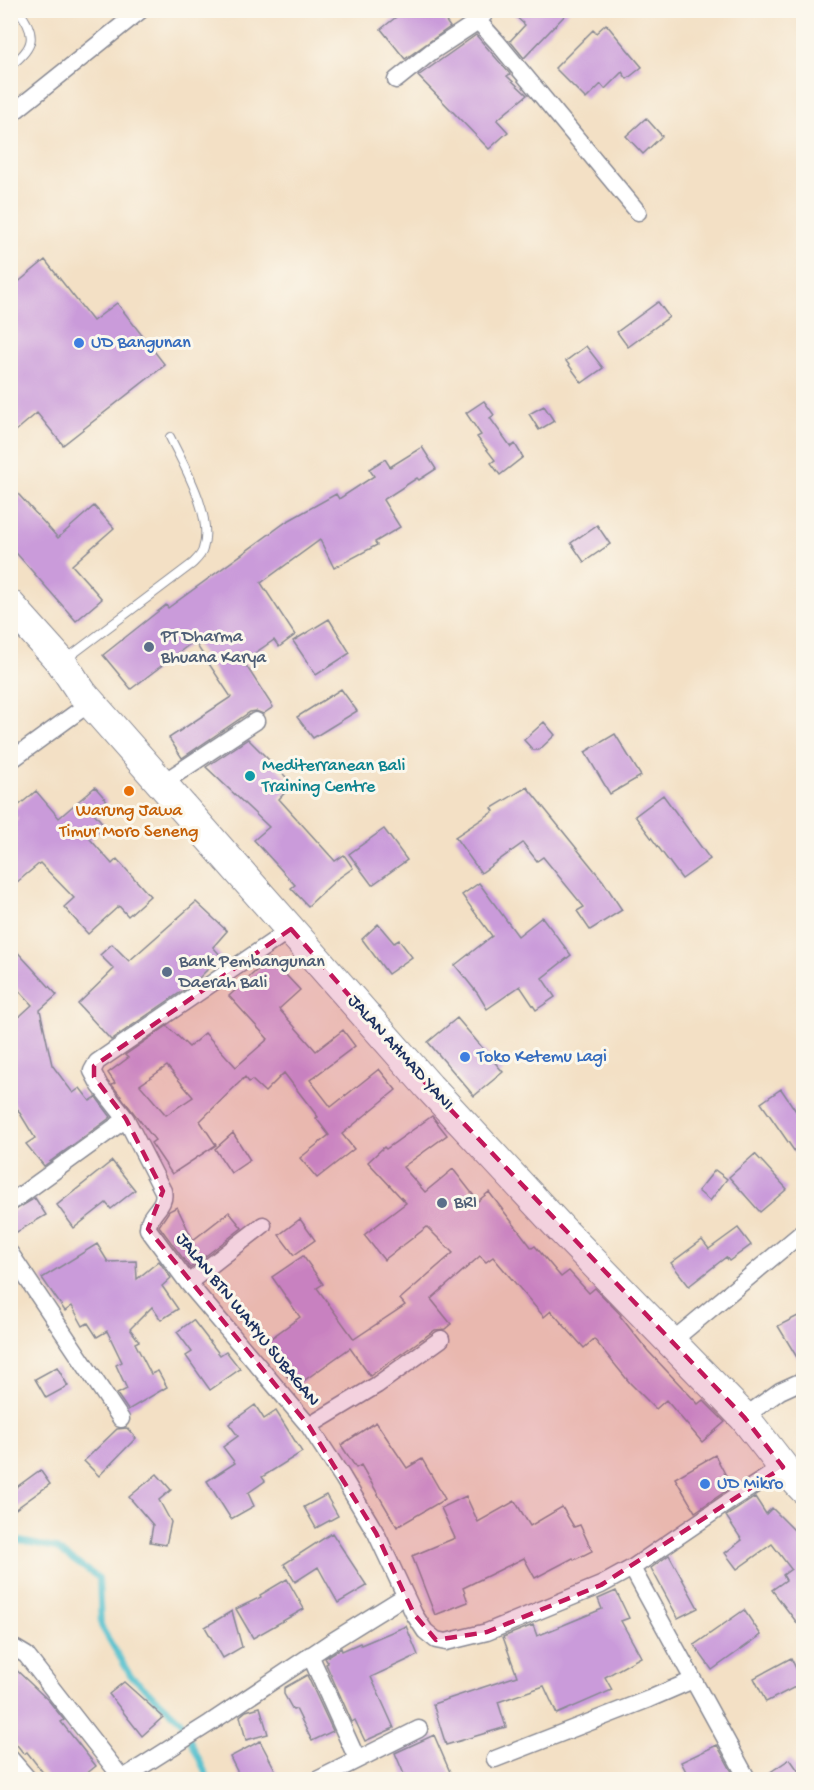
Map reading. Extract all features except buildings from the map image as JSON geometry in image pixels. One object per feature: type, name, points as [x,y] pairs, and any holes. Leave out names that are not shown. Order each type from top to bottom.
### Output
[{"type":"highway","name":"JALAN AHMAD YANI","points":[[10,605],[62,663],[82,693],[161,784],[429,1087],[744,1417],[783,1467],[804,1489]]},
{"type":"street","points":[[10,115],[141,10]]},
{"type":"street","points":[[396,80],[478,14],[638,212]]},
{"type":"street","points":[[12,755],[91,702]]},
{"type":"street","points":[[161,784],[256,721]]},
{"type":"street","name":"JALAN BTN WAHYU SUBAGAN","points":[[291,929],[97,1062],[92,1071],[100,1086],[126,1119],[157,1176],[165,1197],[150,1217],[148,1229],[188,1283],[309,1426],[376,1533],[405,1596],[425,1631],[436,1640],[446,1642],[487,1632],[601,1585],[632,1568],[783,1467]]},
{"type":"street","points":[[10,1203],[126,1119]]},
{"type":"street","points":[[188,1283],[263,1225]]},
{"type":"street","points":[[670,1342],[804,1231]]},
{"type":"street","points":[[10,1253],[121,1419]]},
{"type":"street","points":[[309,1426],[377,1385],[441,1339]]},
{"type":"street","points":[[744,1417],[780,1391],[804,1380]]},
{"type":"street","points":[[632,1568],[748,1779]]},
{"type":"street","points":[[10,1649],[16,1649],[26,1655],[121,1779],[210,1723],[310,1655],[405,1596]]},
{"type":"street","points":[[310,1655],[357,1759]]},
{"type":"street","points":[[495,1760],[693,1680]]},
{"type":"street","points":[[317,1779],[420,1729]]},
{"type":"street","points":[[10,1758],[29,1779]]},
{"type":"lane","points":[[10,66],[29,49],[30,43],[29,27],[18,10]]},
{"type":"lane","points":[[62,663],[178,575],[203,552],[206,529],[202,513],[188,473],[170,437]]},
{"type":"highlighted area","points":[[291,929],[429,1087],[744,1417],[783,1467],[601,1585],[487,1632],[436,1640],[414,1614],[376,1533],[309,1426],[148,1229],[163,1191],[126,1119],[94,1077],[94,1066]]},
{"type":"waterway","points":[[10,1539],[55,1548],[99,1578],[101,1626],[130,1675],[181,1721],[209,1780]]},
{"type":"place","name":"UD Bangunan","points":[[79,343]]},
{"type":"place","name":"PT Dharma Bhuana Karya","points":[[149,647]]},
{"type":"place","name":"Mediterranean Bali Training Centre","points":[[250,776]]},
{"type":"place","name":"Warung Jawa Timur Moro Seneng","points":[[129,791]]},
{"type":"place","name":"Bank Pembangunan Daerah Bali","points":[[167,972]]},
{"type":"place","name":"Toko Ketemu Lagi","points":[[465,1057]]},
{"type":"place","name":"BRI","points":[[442,1203]]},
{"type":"place","name":"UD Mikro","points":[[705,1484]]}]
